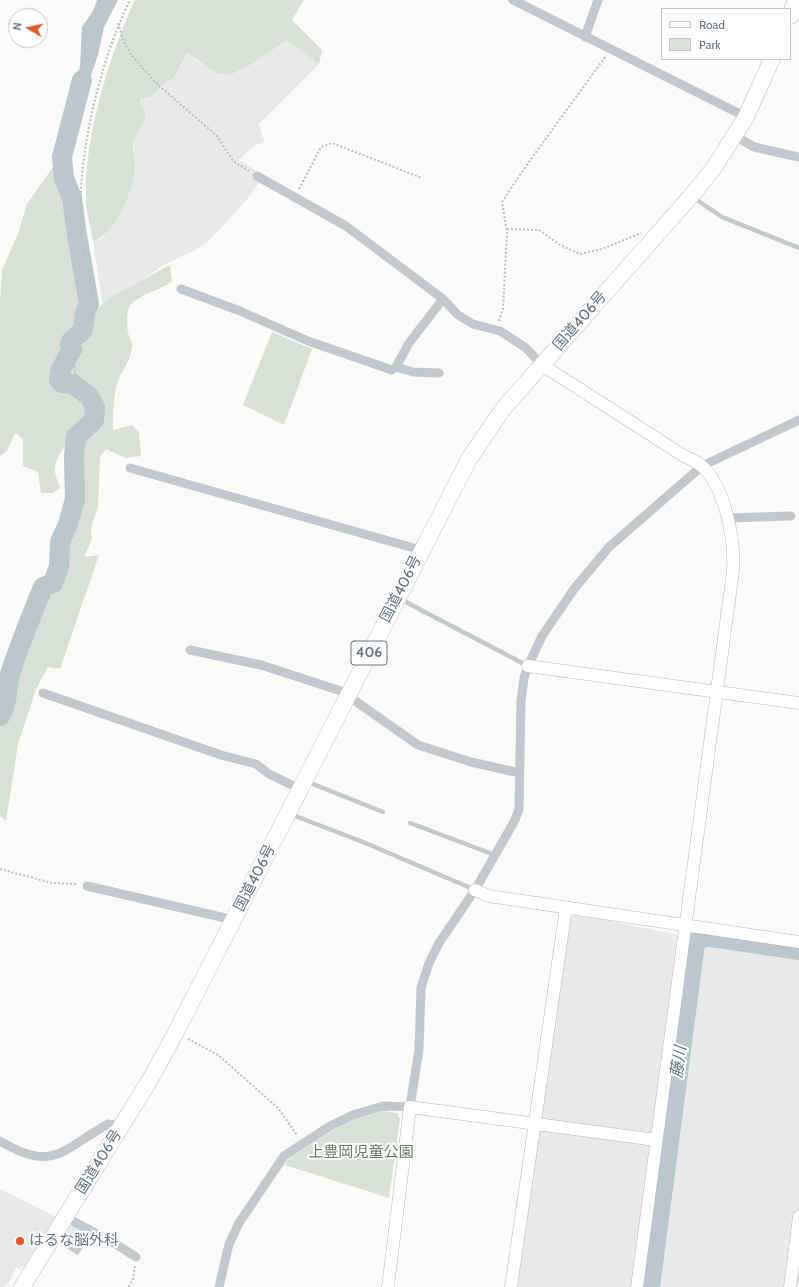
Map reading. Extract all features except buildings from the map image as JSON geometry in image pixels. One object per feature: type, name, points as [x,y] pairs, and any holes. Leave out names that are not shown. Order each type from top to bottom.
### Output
[{"type":"highway","points":[[791,13],[796,0]]},
{"type":"highway","name":"国道406号","points":[[22,1287],[151,1078],[176,1032],[421,550],[469,459],[485,433],[503,409],[691,196],[713,169],[746,117],[772,60]]},
{"type":"street","points":[[513,0],[746,117]]},
{"type":"street","points":[[585,37],[598,0]]},
{"type":"street","points":[[735,136],[754,147],[799,157]]},
{"type":"street","points":[[257,176],[346,226],[443,300],[458,315],[467,320],[496,330],[526,348],[542,365],[702,466],[717,490],[728,518],[733,541],[734,560],[637,1287]]},
{"type":"street","points":[[181,289],[240,311],[308,341],[392,370],[396,367],[409,343],[443,300]]},
{"type":"street","points":[[396,367],[413,372],[439,373]]},
{"type":"street","points":[[388,1287],[410,1107],[419,1049],[421,988],[429,963],[439,943],[475,890],[515,820],[519,809],[521,702],[528,666],[542,636],[574,589],[609,547],[702,466],[799,420]]},
{"type":"street","points":[[130,468],[421,550]]},
{"type":"street","points":[[728,518],[791,516]]},
{"type":"street","points":[[190,650],[261,665],[341,691],[418,745],[471,762],[520,773]]},
{"type":"street","points":[[528,666],[799,703]]},
{"type":"street","points":[[43,693],[222,755],[256,764],[269,774],[302,785]]},
{"type":"street","points":[[87,886],[234,920]]},
{"type":"street","points":[[475,890],[489,896],[799,942]]},
{"type":"street","points":[[511,1287],[566,908]]},
{"type":"street","points":[[219,1287],[229,1244],[239,1223],[284,1156],[302,1143],[353,1115],[384,1106],[410,1107],[656,1140]]},
{"type":"street","points":[[0,1141],[16,1150],[41,1158],[60,1154],[108,1124],[121,1126]]},
{"type":"street","points":[[65,1217],[136,1257]]},
{"type":"street","points":[[790,1287],[799,1217]]},
{"type":"lane","points":[[691,196],[722,217],[799,248]]},
{"type":"lane","points":[[397,597],[528,666]]},
{"type":"lane","points":[[302,785],[383,812]]},
{"type":"lane","points":[[288,814],[363,842],[475,890]]},
{"type":"lane","points":[[410,823],[495,855]]},
{"type":"lane","points":[[53,1236],[77,1252],[91,1231]]},
{"type":"path","points":[[78,378],[72,364],[75,353],[93,315],[94,304],[82,236],[81,199],[83,166],[97,93],[118,23],[130,0]]},
{"type":"path","points":[[118,23],[124,42],[137,62],[157,84],[217,136],[233,161],[257,176]]},
{"type":"path","points":[[496,330],[503,309],[506,229],[502,202],[521,173],[611,50]]},
{"type":"path","points":[[294,197],[322,147],[332,143],[422,178]]},
{"type":"path","points":[[506,229],[539,230],[560,245],[580,254],[602,249],[639,232],[656,236]]},
{"type":"path","points":[[0,869],[52,882],[87,886]]},
{"type":"path","points":[[176,1032],[218,1055],[278,1108],[302,1143]]},
{"type":"path","points":[[130,1287],[133,1279],[136,1257]]},
{"type":"shaded area","points":[[97,0],[118,0],[104,27],[98,55],[78,112],[72,101],[80,66],[82,27],[93,11]]},
{"type":"shaded area","points":[[287,40],[319,64],[259,124],[264,142],[253,146],[239,160],[263,175],[249,197],[209,241],[192,252],[165,264],[138,283],[102,302],[93,241],[102,238],[122,210],[135,162],[133,140],[145,110],[140,102],[141,98],[155,92],[157,87],[165,81],[174,78],[188,53],[199,62],[230,75],[252,64]]},
{"type":"shaded area","points":[[575,914],[704,940],[799,955],[799,1287],[516,1287],[568,919]]},
{"type":"shaded area","name":"はるな脳外科","points":[[0,1189],[56,1217],[25,1266],[20,1269],[16,1268],[11,1279],[4,1287],[0,1287]]},
{"type":"shaded area","points":[[70,1224],[91,1237],[78,1256],[59,1243]]},
{"type":"green space","points":[[135,0],[304,0],[292,20],[322,50],[319,64],[287,40],[252,64],[230,75],[217,73],[187,53],[174,78],[164,84],[150,97],[141,98],[140,103],[145,110],[145,118],[133,142],[135,163],[132,184],[128,196],[117,219],[110,229],[102,237],[93,241],[86,204],[86,176],[89,150],[100,97],[116,45]]},
{"type":"green space","points":[[60,157],[61,178],[69,199],[86,303],[82,320],[83,326],[70,340],[68,345],[69,349],[56,375],[61,385],[72,386],[88,397],[90,402],[91,394],[74,382],[62,379],[60,375],[64,367],[81,348],[99,308],[109,298],[170,265],[172,282],[133,302],[129,309],[127,326],[132,347],[129,359],[119,378],[116,390],[113,430],[132,425],[139,432],[141,456],[126,458],[106,449],[100,457],[98,506],[91,528],[92,539],[84,557],[99,555],[60,669],[48,667],[36,689],[18,744],[6,821],[0,816],[0,716],[5,705],[9,677],[26,629],[43,587],[53,583],[59,566],[60,542],[68,524],[75,499],[74,457],[76,437],[64,447],[58,457],[55,472],[60,488],[53,493],[41,493],[38,472],[23,466],[23,439],[15,433],[7,451],[0,456],[0,301],[2,270],[18,234],[27,204]]},
{"type":"green space","points":[[272,332],[312,349],[284,425],[243,405]]},
{"type":"green space","name":"上豊岡児童公園","points":[[383,1111],[397,1113],[400,1119],[389,1198],[285,1165],[287,1160],[331,1131],[353,1120]]},
{"type":"waterway","points":[[0,716],[5,705],[9,677],[26,629],[43,587],[53,583],[59,566],[60,542],[68,524],[75,499],[74,457],[76,437],[94,420],[95,407],[89,396],[73,384],[62,383],[59,380],[60,371],[72,349],[70,345],[71,341],[83,330],[85,313],[89,304],[72,198],[64,178],[62,157],[82,80]]},
{"type":"waterway","name":"藤川","points":[[650,1287],[695,943],[705,936],[799,950]]},
{"type":"place","name":"はるな脳外科","points":[[20,1241]]}]
